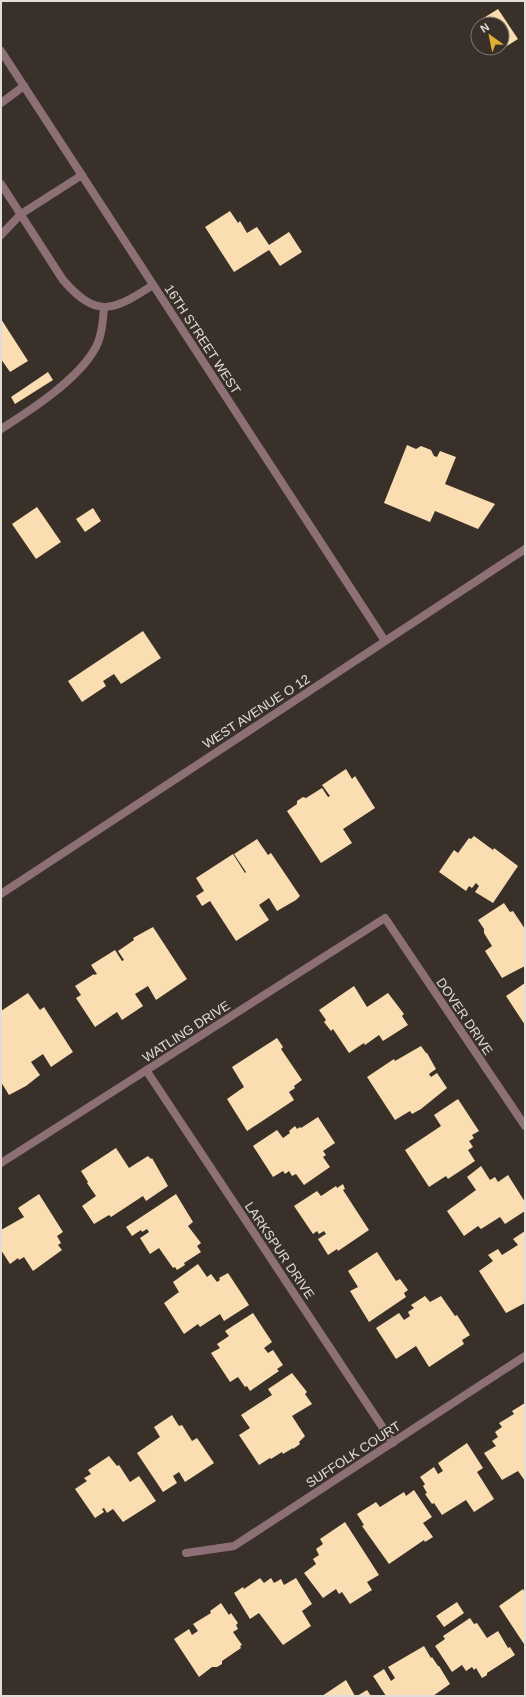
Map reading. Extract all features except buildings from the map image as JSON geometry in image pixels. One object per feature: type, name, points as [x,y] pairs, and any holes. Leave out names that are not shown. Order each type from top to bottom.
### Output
[{"type":"street","name":"16TH STREET WEST","points":[[1,51],[385,641]]},
{"type":"street","points":[[1,102],[24,86]]},
{"type":"street","points":[[1,235],[21,214],[82,175]]},
{"type":"street","points":[[1,184],[63,280],[75,294],[88,303],[104,307],[122,304],[153,284]]},
{"type":"street","points":[[1,429],[44,400],[67,382],[84,363],[96,346],[102,327],[104,307]]},
{"type":"street","name":"WEST AVENUE O 12","points":[[1,894],[525,549]]},
{"type":"street","name":"WATLING DRIVE","points":[[1,1163],[385,918]]},
{"type":"street","name":"DOVER DRIVE","points":[[385,918],[525,1126]]},
{"type":"street","name":"LARKSPUR DRIVE","points":[[146,1070],[393,1443]]},
{"type":"street","name":"SUFFOLK COURT","points":[[186,1553],[234,1546],[525,1356]]}]
